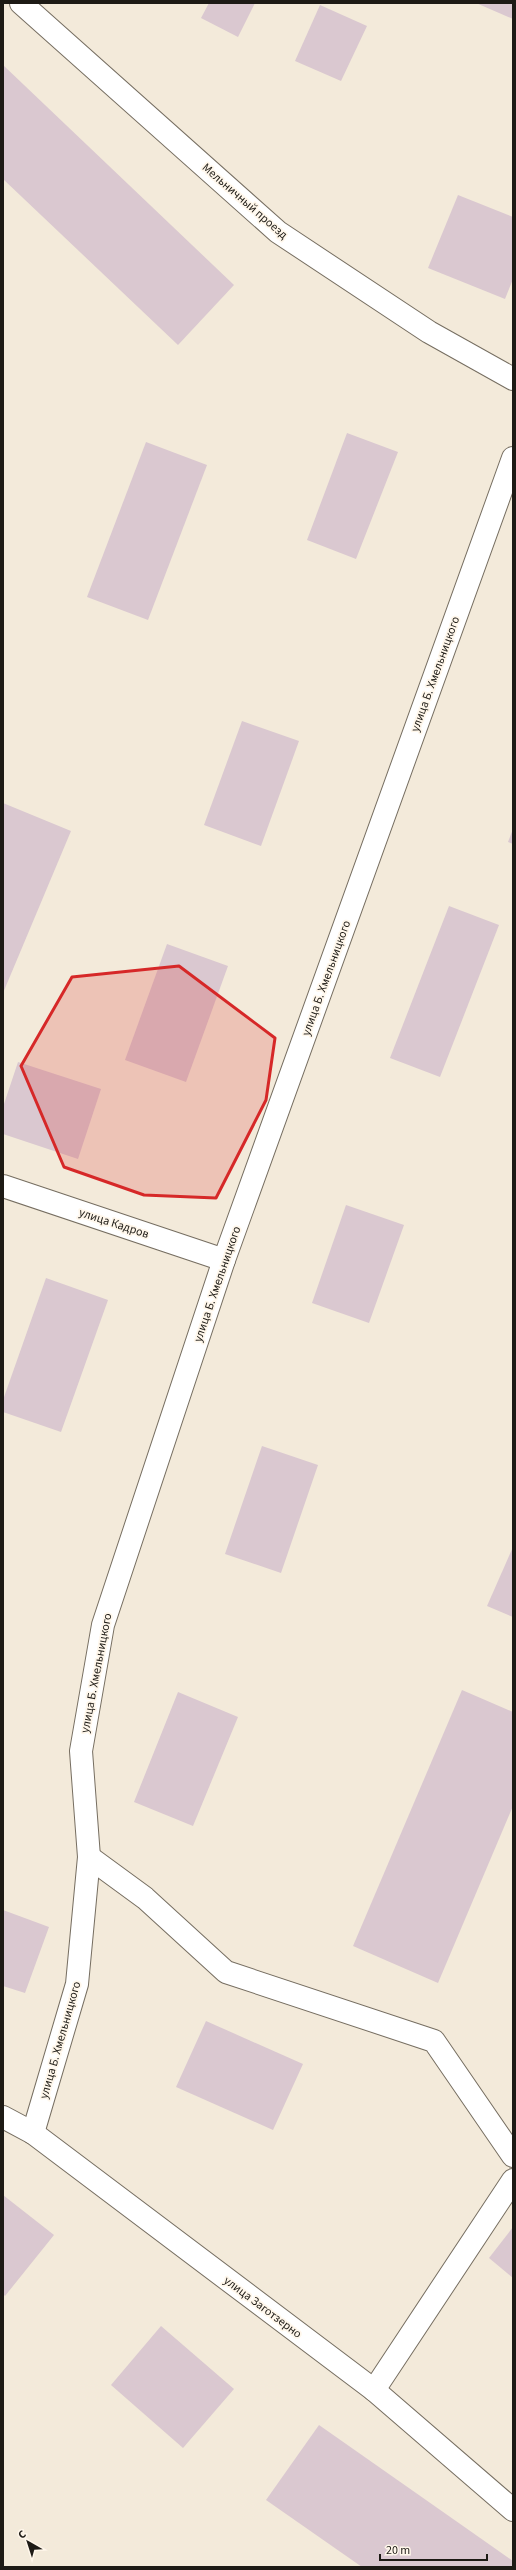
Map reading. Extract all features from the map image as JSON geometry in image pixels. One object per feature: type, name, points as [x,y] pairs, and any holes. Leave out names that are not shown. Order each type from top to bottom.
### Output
[{"type":"street","name":"Мельничный проезд","points":[[21,3],[278,232],[430,332],[513,379]]},
{"type":"street","name":"улица Б. Хмельницкого","points":[[33,2133],[77,1984],[88,1857],[81,1751],[103,1625],[224,1260],[513,458]]},
{"type":"street","name":"улица Кадров","points":[[3,1186],[224,1260]]},
{"type":"street","points":[[88,1857],[145,1898],[226,1972],[434,2041],[513,2156]]},
{"type":"street","name":"улица Заготзерно","points":[[3,2117],[33,2133],[374,2390],[513,2510]]},
{"type":"street","points":[[374,2390],[513,2180]]},
{"type":"highlighted area","points":[[179,966],[275,1038],[266,1100],[216,1198],[144,1195],[64,1167],[21,1066],[72,977]]},
{"type":"building","points":[[209,3],[255,3],[238,37],[201,18]]},
{"type":"building","points":[[476,3],[513,3],[513,19]]},
{"type":"building","points":[[320,5],[367,26],[341,81],[295,61]]},
{"type":"building","points":[[3,65],[234,285],[178,345],[3,179]]},
{"type":"building","points":[[458,195],[513,217],[513,279],[505,299],[428,268]]},
{"type":"building","points":[[347,433],[398,452],[356,559],[307,540]]},
{"type":"building","points":[[146,442],[207,465],[148,620],[87,597]]},
{"type":"building","points":[[242,721],[299,741],[261,846],[204,825]]},
{"type":"building","points":[[3,803],[71,831],[3,993]]},
{"type":"building","points":[[513,829],[513,844],[508,842]]},
{"type":"building","points":[[449,906],[499,925],[440,1077],[390,1058]]},
{"type":"building","points":[[167,944],[228,966],[186,1082],[125,1060]]},
{"type":"building","points":[[18,1062],[101,1089],[78,1159],[3,1134],[3,1107]]},
{"type":"building","points":[[346,1205],[404,1225],[369,1323],[312,1303]]},
{"type":"building","points":[[46,1278],[108,1300],[61,1432],[3,1412],[3,1400]]},
{"type":"building","points":[[262,1446],[318,1465],[281,1573],[225,1554]]},
{"type":"building","points":[[513,1547],[513,1617],[487,1606]]},
{"type":"building","points":[[462,1690],[513,1712],[513,1806],[438,1983],[353,1946]]},
{"type":"building","points":[[178,1692],[238,1717],[193,1826],[134,1802]]},
{"type":"building","points":[[3,1910],[49,1927],[25,1993],[3,1986]]},
{"type":"building","points":[[206,2021],[303,2064],[273,2130],[176,2087]]},
{"type":"building","points":[[3,2195],[54,2235],[5,2296],[3,2294]]},
{"type":"building","points":[[513,2227],[513,2278],[489,2258]]},
{"type":"building","points":[[161,2326],[234,2389],[183,2448],[111,2385]]},
{"type":"building","points":[[319,2425],[513,2561],[513,2567],[362,2567],[266,2500]]}]
